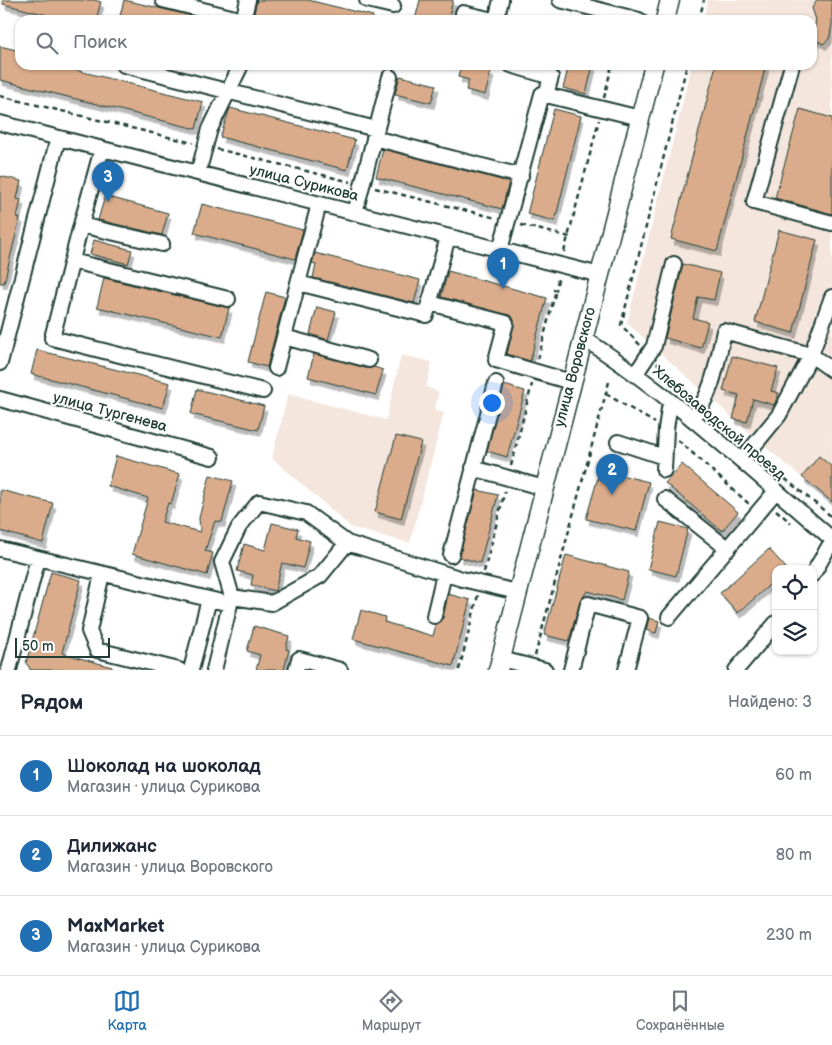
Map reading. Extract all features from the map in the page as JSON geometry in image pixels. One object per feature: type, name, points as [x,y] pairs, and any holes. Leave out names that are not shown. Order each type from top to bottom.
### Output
[{"type":"main road","points":[[666,15],[670,0]]},
{"type":"main road","name":"улица Воровского","points":[[499,665],[653,70]]},
{"type":"street","points":[[163,0],[223,15]]},
{"type":"street","points":[[244,15],[248,0]]},
{"type":"street","points":[[367,0],[393,6]]},
{"type":"street","points":[[496,15],[501,0]]},
{"type":"street","points":[[560,0],[576,2],[621,15]]},
{"type":"street","points":[[463,11],[477,15]]},
{"type":"street","points":[[143,70],[229,92],[522,176]]},
{"type":"street","points":[[198,173],[210,129],[239,70]]},
{"type":"street","points":[[528,70],[551,77],[546,95]]},
{"type":"street","points":[[791,70],[754,202],[832,223]]},
{"type":"street","points":[[355,213],[390,76]]},
{"type":"street","points":[[500,250],[522,176],[542,94],[640,118]]},
{"type":"street","name":"улица Сурикова","points":[[0,123],[600,275]]},
{"type":"street","points":[[0,363],[58,138]]},
{"type":"street","points":[[102,149],[52,338],[264,391]]},
{"type":"street","points":[[276,368],[319,204]]},
{"type":"street","points":[[82,225],[162,244]]},
{"type":"street","points":[[298,283],[426,315],[448,236]]},
{"type":"street","points":[[72,261],[228,299]]},
{"type":"street","points":[[635,375],[649,356],[656,340],[674,264]]},
{"type":"street","points":[[747,455],[778,415],[811,355],[832,297]]},
{"type":"street","points":[[430,303],[506,323],[496,360],[571,382]]},
{"type":"street","points":[[692,419],[703,406],[711,386],[724,332],[811,355],[832,370]]},
{"type":"street","points":[[284,337],[369,360]]},
{"type":"street","name":"Хлебозаводской проезд","points":[[582,338],[614,358],[692,419],[747,455],[776,491],[832,540]]},
{"type":"street","points":[[451,555],[496,383]]},
{"type":"street","name":"улица Тургенева","points":[[0,399],[212,457]]},
{"type":"street","points":[[618,442],[664,463],[670,402]]},
{"type":"street","points":[[473,468],[544,488]]},
{"type":"street","points":[[669,617],[776,491]]},
{"type":"street","points":[[665,499],[728,549]]},
{"type":"street","points":[[347,543],[320,576],[272,603],[232,597],[222,562],[239,527],[259,502],[306,513],[347,543],[444,574],[517,592]]},
{"type":"street","points":[[817,567],[832,540]]},
{"type":"street","points":[[0,549],[230,604],[214,670]]},
{"type":"street","points":[[9,670],[38,558]]},
{"type":"street","points":[[102,574],[89,631],[97,650],[179,670]]},
{"type":"street","points":[[434,616],[444,574]]},
{"type":"street","points":[[191,670],[209,598]]},
{"type":"street","points":[[571,670],[588,604],[640,618],[626,670]]},
{"type":"street","points":[[736,670],[772,628]]},
{"type":"street","points":[[296,670],[299,658],[340,670]]},
{"type":"street","points":[[499,665],[538,668]]},
{"type":"path","points":[[700,15],[704,0]]},
{"type":"path","points":[[564,253],[570,237],[611,70]]},
{"type":"path","points":[[687,70],[621,325],[649,356],[703,406],[747,455]]},
{"type":"path","points":[[0,96],[570,237]]},
{"type":"path","points":[[553,290],[556,290],[558,279]]},
{"type":"path","points":[[538,668],[609,382]]},
{"type":"path","points":[[606,394],[666,429],[748,503],[767,502],[796,527]]},
{"type":"path","points":[[776,471],[832,517]]},
{"type":"shaded area","points":[[708,0],[832,0],[832,502],[770,451],[627,323],[691,70],[817,70],[817,15],[704,15]]},
{"type":"shaded area","points":[[401,355],[432,362],[426,387],[439,392],[434,410],[444,413],[410,543],[352,528],[272,458],[288,394],[386,420]]},
{"type":"building","points":[[3,0],[94,0],[101,2],[97,15],[47,15],[3,4]]},
{"type":"building","points":[[124,0],[189,15],[120,15]]},
{"type":"building","points":[[257,0],[308,0],[369,15],[262,15],[254,13]]},
{"type":"building","points":[[420,0],[453,0],[449,15],[416,15]]},
{"type":"building","points":[[817,0],[832,0],[832,25],[829,39],[823,44],[817,41],[817,15],[814,15],[812,8]]},
{"type":"building","points":[[0,46],[15,50],[15,70],[75,70],[203,102],[196,129],[0,80]]},
{"type":"building","points":[[460,70],[491,72],[485,95],[466,90],[469,80],[458,77]]},
{"type":"building","points":[[568,70],[592,70],[586,94],[563,88]]},
{"type":"building","points":[[715,70],[765,70],[717,251],[671,239]]},
{"type":"building","points":[[400,76],[436,85],[431,103],[395,94]]},
{"type":"building","points":[[230,108],[355,140],[347,170],[220,137]]},
{"type":"building","points":[[554,109],[581,116],[555,221],[527,214]]},
{"type":"building","points":[[800,109],[832,118],[832,214],[775,198]]},
{"type":"building","points":[[383,149],[509,182],[502,209],[376,177]]},
{"type":"building","points":[[0,176],[21,181],[17,199],[21,200],[17,217],[20,218],[4,283],[0,283]]},
{"type":"building","points":[[105,196],[168,213],[162,235],[98,220]]},
{"type":"building","points":[[202,204],[303,230],[295,259],[194,233]]},
{"type":"building","points":[[779,230],[817,240],[793,333],[755,322]]},
{"type":"building","points":[[94,240],[132,250],[128,264],[90,254]]},
{"type":"building","points":[[315,253],[420,280],[414,303],[313,278],[316,264],[312,263]]},
{"type":"building","points":[[683,264],[720,273],[714,300],[698,297],[693,318],[708,322],[701,348],[665,338]]},
{"type":"building","points":[[448,271],[547,298],[530,361],[507,354],[514,325],[512,316],[441,297]]},
{"type":"building","points":[[104,278],[229,308],[222,337],[97,307]]},
{"type":"building","points":[[266,292],[285,297],[267,367],[248,362]]},
{"type":"building","points":[[317,307],[336,312],[328,340],[310,334]]},
{"type":"building","points":[[37,350],[170,383],[163,408],[31,374]]},
{"type":"building","points":[[314,354],[367,368],[374,367],[383,370],[376,395],[308,377]]},
{"type":"building","points":[[732,356],[778,368],[771,391],[779,393],[774,405],[753,399],[747,422],[733,419],[739,395],[723,391]]},
{"type":"building","points":[[504,385],[525,391],[507,457],[487,451]]},
{"type":"building","points":[[197,389],[264,406],[258,430],[191,414]]},
{"type":"building","points":[[396,436],[421,442],[401,519],[375,512]]},
{"type":"building","points":[[116,456],[180,474],[171,504],[168,503],[162,522],[200,532],[199,518],[210,475],[233,481],[222,522],[215,521],[205,551],[213,553],[207,575],[132,554],[148,498],[108,486]]},
{"type":"building","points":[[819,456],[832,467],[832,502],[802,477]]},
{"type":"building","points":[[682,464],[738,512],[722,531],[665,483]]},
{"type":"building","points":[[600,470],[649,482],[636,531],[586,519]]},
{"type":"building","points":[[0,490],[53,503],[43,543],[0,531]]},
{"type":"building","points":[[477,490],[498,495],[480,563],[459,557]]},
{"type":"building","points":[[660,522],[688,529],[676,576],[648,569]]},
{"type":"building","points":[[272,523],[298,529],[296,537],[310,541],[303,568],[282,563],[275,591],[251,585],[253,575],[237,571],[244,544],[265,550]]},
{"type":"building","points":[[769,549],[783,565],[772,565],[772,583],[738,613],[720,593]]},
{"type":"building","points":[[566,555],[629,572],[622,600],[587,591],[580,602],[569,641],[544,635]]},
{"type":"building","points":[[51,572],[81,580],[62,653],[112,667],[112,670],[31,670],[26,663]]},
{"type":"building","points":[[448,594],[470,600],[453,666],[353,639],[361,610],[385,617],[384,622],[433,636],[436,624],[443,618]]},
{"type":"building","points":[[649,618],[659,621],[656,633],[646,630]]},
{"type":"building","points":[[254,626],[289,636],[286,649],[289,650],[284,670],[256,670],[260,655],[247,651]]},
{"type":"place","name":"MaxMarket","points":[[108,202]]},
{"type":"place","name":"Шоколад на шоколад","points":[[503,289]]},
{"type":"place","name":"Дилижанс","points":[[612,495]]}]
